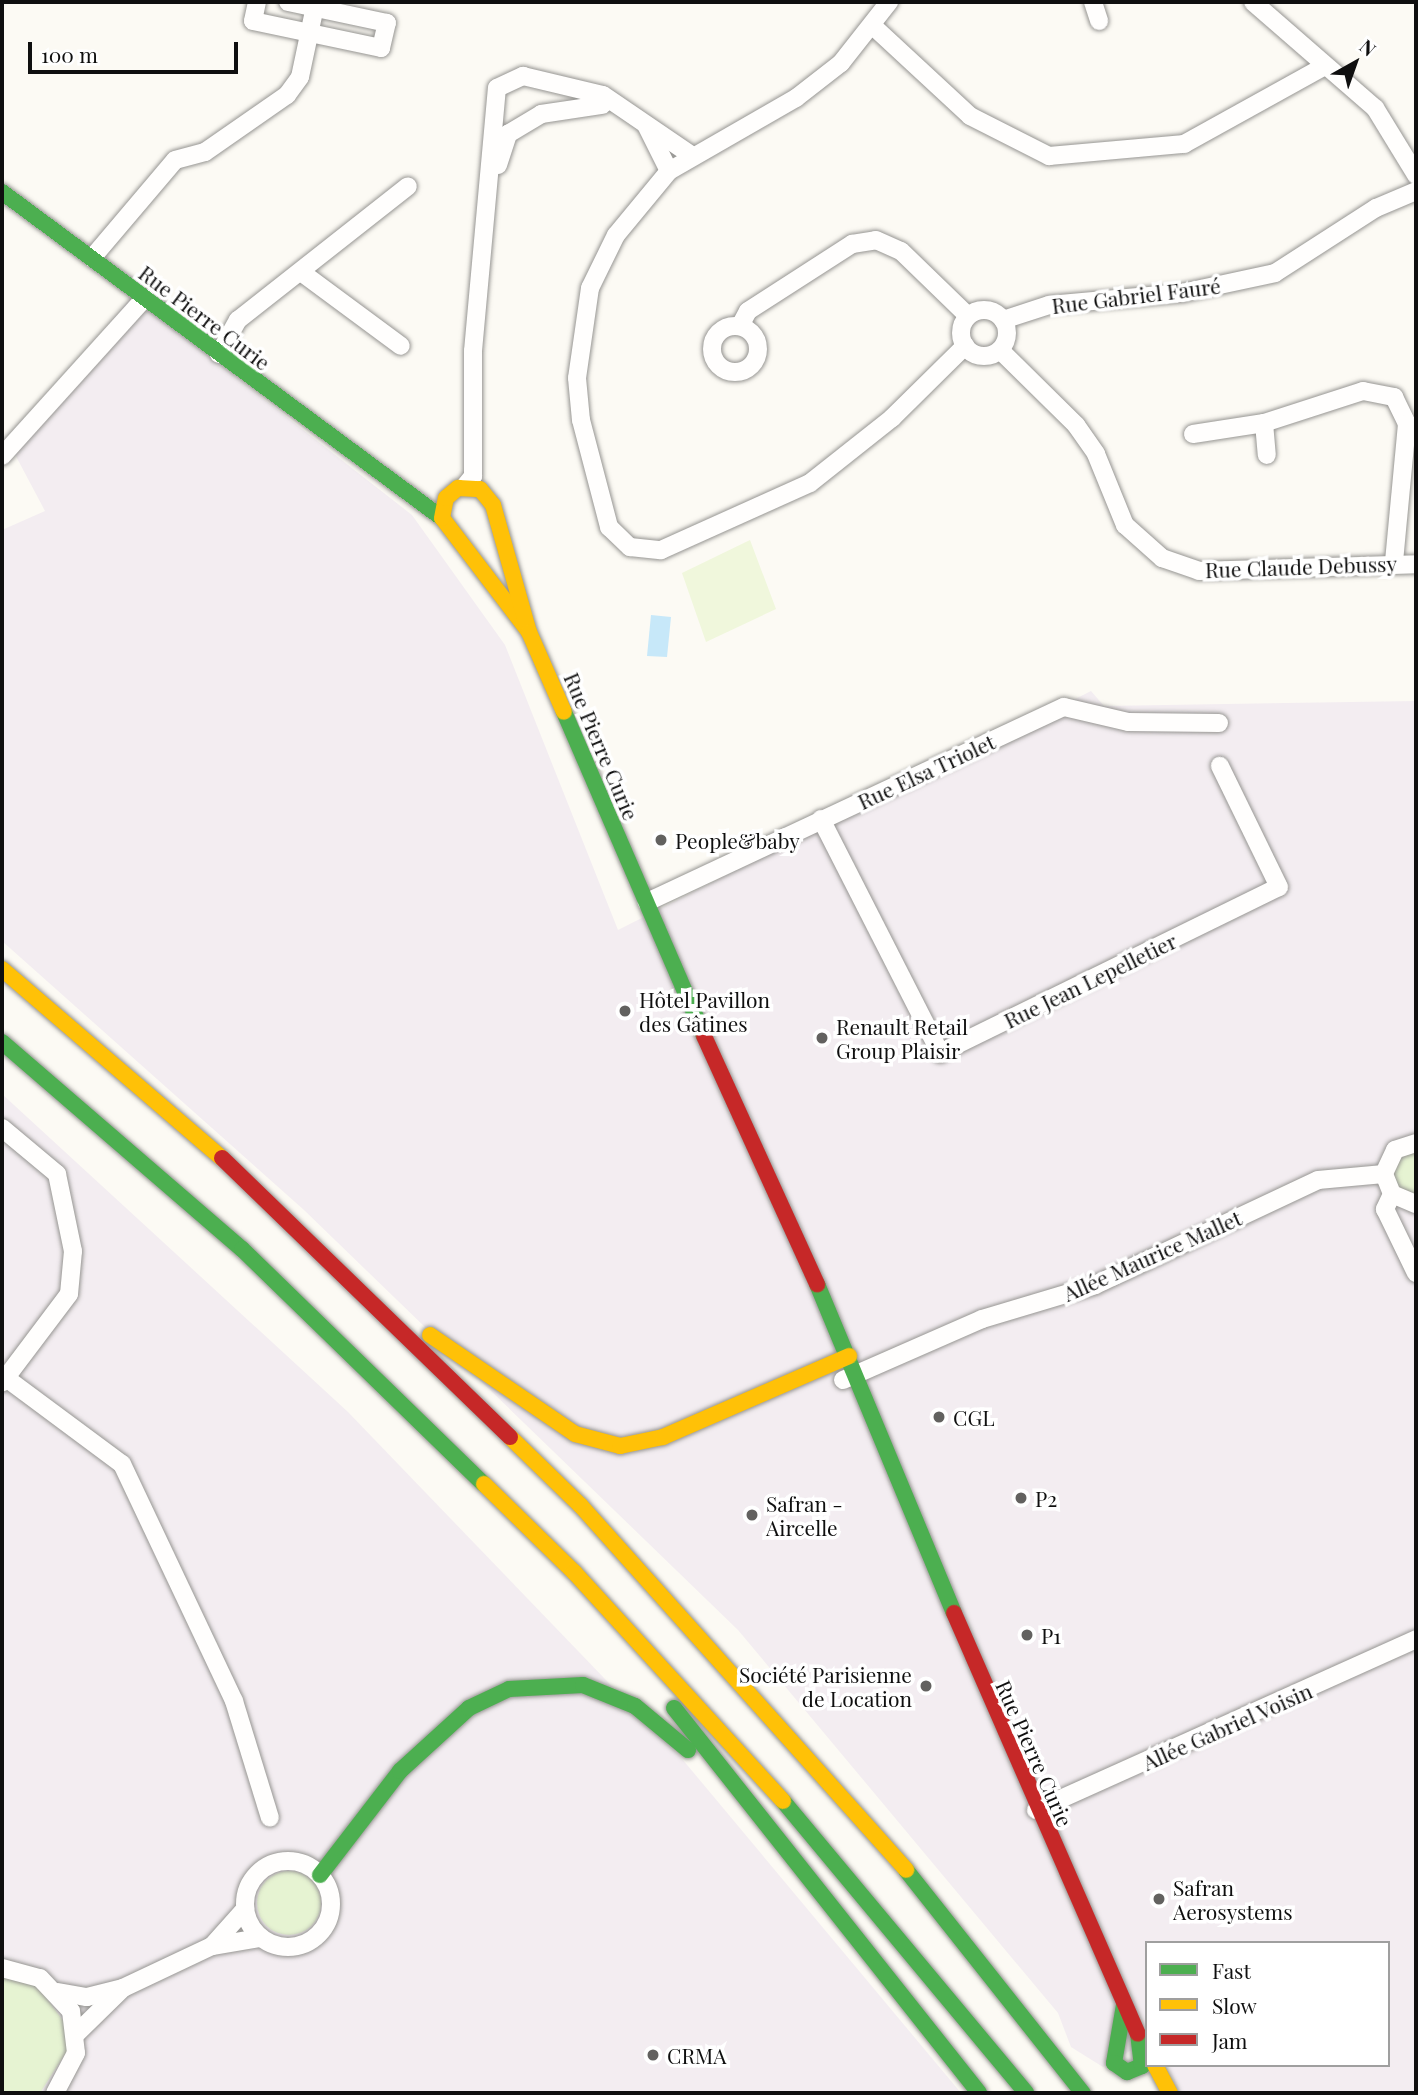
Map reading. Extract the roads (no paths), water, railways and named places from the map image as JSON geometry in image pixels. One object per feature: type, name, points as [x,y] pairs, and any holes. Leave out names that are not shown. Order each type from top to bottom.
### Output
[{"type":"main road","name":"Rue Pierre Curie","points":[[2,192],[442,518],[529,632]]},
{"type":"main road","points":[[417,501],[446,498],[465,486],[490,498]]},
{"type":"main road","points":[[442,518],[446,498]]},
{"type":"main road","name":"Rue Pierre Curie","points":[[490,498],[529,632],[786,1223],[850,1378],[912,1515],[1036,1810],[1145,2048],[1135,2070],[1114,2063],[1124,2005]]},
{"type":"main road","points":[[453,534],[484,539],[497,523]]},
{"type":"main road","points":[[2,969],[200,1137],[360,1286],[581,1506],[839,1793],[1083,2093]]},
{"type":"main road","points":[[2,1042],[242,1249],[541,1541],[801,1821],[1026,2093]]},
{"type":"main road","points":[[360,1286],[575,1434],[620,1446],[663,1437],[842,1358]]},
{"type":"main road","points":[[541,1541],[786,1857],[979,2093]]},
{"type":"main road","points":[[320,1875],[400,1771],[469,1708],[509,1689],[556,1683],[604,1694],[663,1726],[786,1857]]},
{"type":"main road","points":[[1156,2067],[1170,2093]]},
{"type":"street","points":[[257,2],[253,21],[381,48],[387,23],[315,5],[288,2]]},
{"type":"street","points":[[889,2],[874,27],[796,98],[691,155],[669,171],[616,235],[590,288],[579,334],[581,421],[609,527],[629,547],[661,550],[810,483],[892,418],[965,346]]},
{"type":"street","points":[[1093,2],[1099,21]]},
{"type":"street","points":[[1253,2],[1324,67],[1375,108],[1416,175]]},
{"type":"street","points":[[92,258],[175,160],[205,152],[287,94],[300,77],[315,5]]},
{"type":"street","points":[[874,27],[970,116],[1049,156],[1184,144],[1324,67]]},
{"type":"street","points":[[465,486],[472,476],[476,424],[476,313],[491,185],[497,88],[523,76],[621,105],[691,155]]},
{"type":"street","points":[[491,185],[508,134],[541,114],[579,104],[621,105]]},
{"type":"street","points":[[646,125],[669,171]]},
{"type":"street","points":[[219,354],[238,320],[408,186]]},
{"type":"street","name":"Rue Gabriel Fauré","points":[[1003,320],[1049,305],[1182,293],[1275,273],[1377,208],[1416,191]]},
{"type":"street","points":[[740,326],[748,311],[852,244],[876,240],[901,251],[968,316]]},
{"type":"street","points":[[301,272],[401,346]]},
{"type":"street","points":[[2,456],[145,298]]},
{"type":"street","points":[[986,310],[1003,320],[1007,332],[1000,350],[986,356],[965,346],[962,328],[968,316],[986,310]]},
{"type":"street","name":"Rue Claude Debussy","points":[[1000,350],[1076,425],[1096,454],[1125,525],[1162,558],[1199,571],[1394,562],[1416,564]]},
{"type":"street","points":[[1193,434],[1264,423],[1363,391],[1394,397],[1407,424],[1394,562]]},
{"type":"street","points":[[1264,423],[1267,455]]},
{"type":"street","points":[[476,424],[490,498]]},
{"type":"street","name":"Rue Elsa Triolet","points":[[647,902],[1064,707],[1128,722],[1219,723]]},
{"type":"street","name":"Rue Jean Lepelletier","points":[[821,819],[940,1054],[1279,887],[1220,766]]},
{"type":"street","points":[[2,1128],[57,1174],[73,1251],[69,1294],[4,1380],[122,1464],[234,1701],[270,1818]]},
{"type":"street","points":[[1416,1143],[1395,1150],[1384,1174],[1392,1194],[1416,1204]]},
{"type":"street","name":"Allée Maurice Mallet","points":[[850,1378],[982,1319],[1095,1285],[1318,1180],[1384,1174]]},
{"type":"street","points":[[1392,1194],[1385,1209],[1416,1273]]},
{"type":"street","name":"Allée Gabriel Voisin","points":[[1036,1810],[1416,1639]]},
{"type":"street","points":[[58,1992],[87,1997],[123,1988],[212,1946],[260,1938],[289,1948],[314,1939],[330,1915],[320,1875],[303,1864],[268,1866],[248,1886],[245,1909],[212,1946]]},
{"type":"street","points":[[245,1909],[260,1938]]},
{"type":"street","points":[[2,1968],[40,1978],[58,1992],[77,2033],[70,2073],[55,2093]]},
{"type":"street","points":[[77,2033],[123,1988]]},
{"type":"water","points":[[651,615],[671,617],[667,657],[647,656]]},
{"type":"place","name":"People&baby","points":[[661,840]]},
{"type":"place","name":"Hôtel Pavillon des Gâtines","points":[[625,1011]]},
{"type":"place","name":"Renault Retail Group Plaisir","points":[[822,1038]]},
{"type":"place","name":"CGL","points":[[939,1417]]},
{"type":"place","name":"P2","points":[[1021,1498]]},
{"type":"place","name":"Safran - Aircelle","points":[[752,1515]]},
{"type":"place","name":"P1","points":[[1027,1635]]},
{"type":"place","name":"Société Parisienne de Location","points":[[926,1686]]},
{"type":"place","name":"Safran Aerosystems","points":[[1159,1899]]},
{"type":"place","name":"CRMA","points":[[653,2055]]}]
